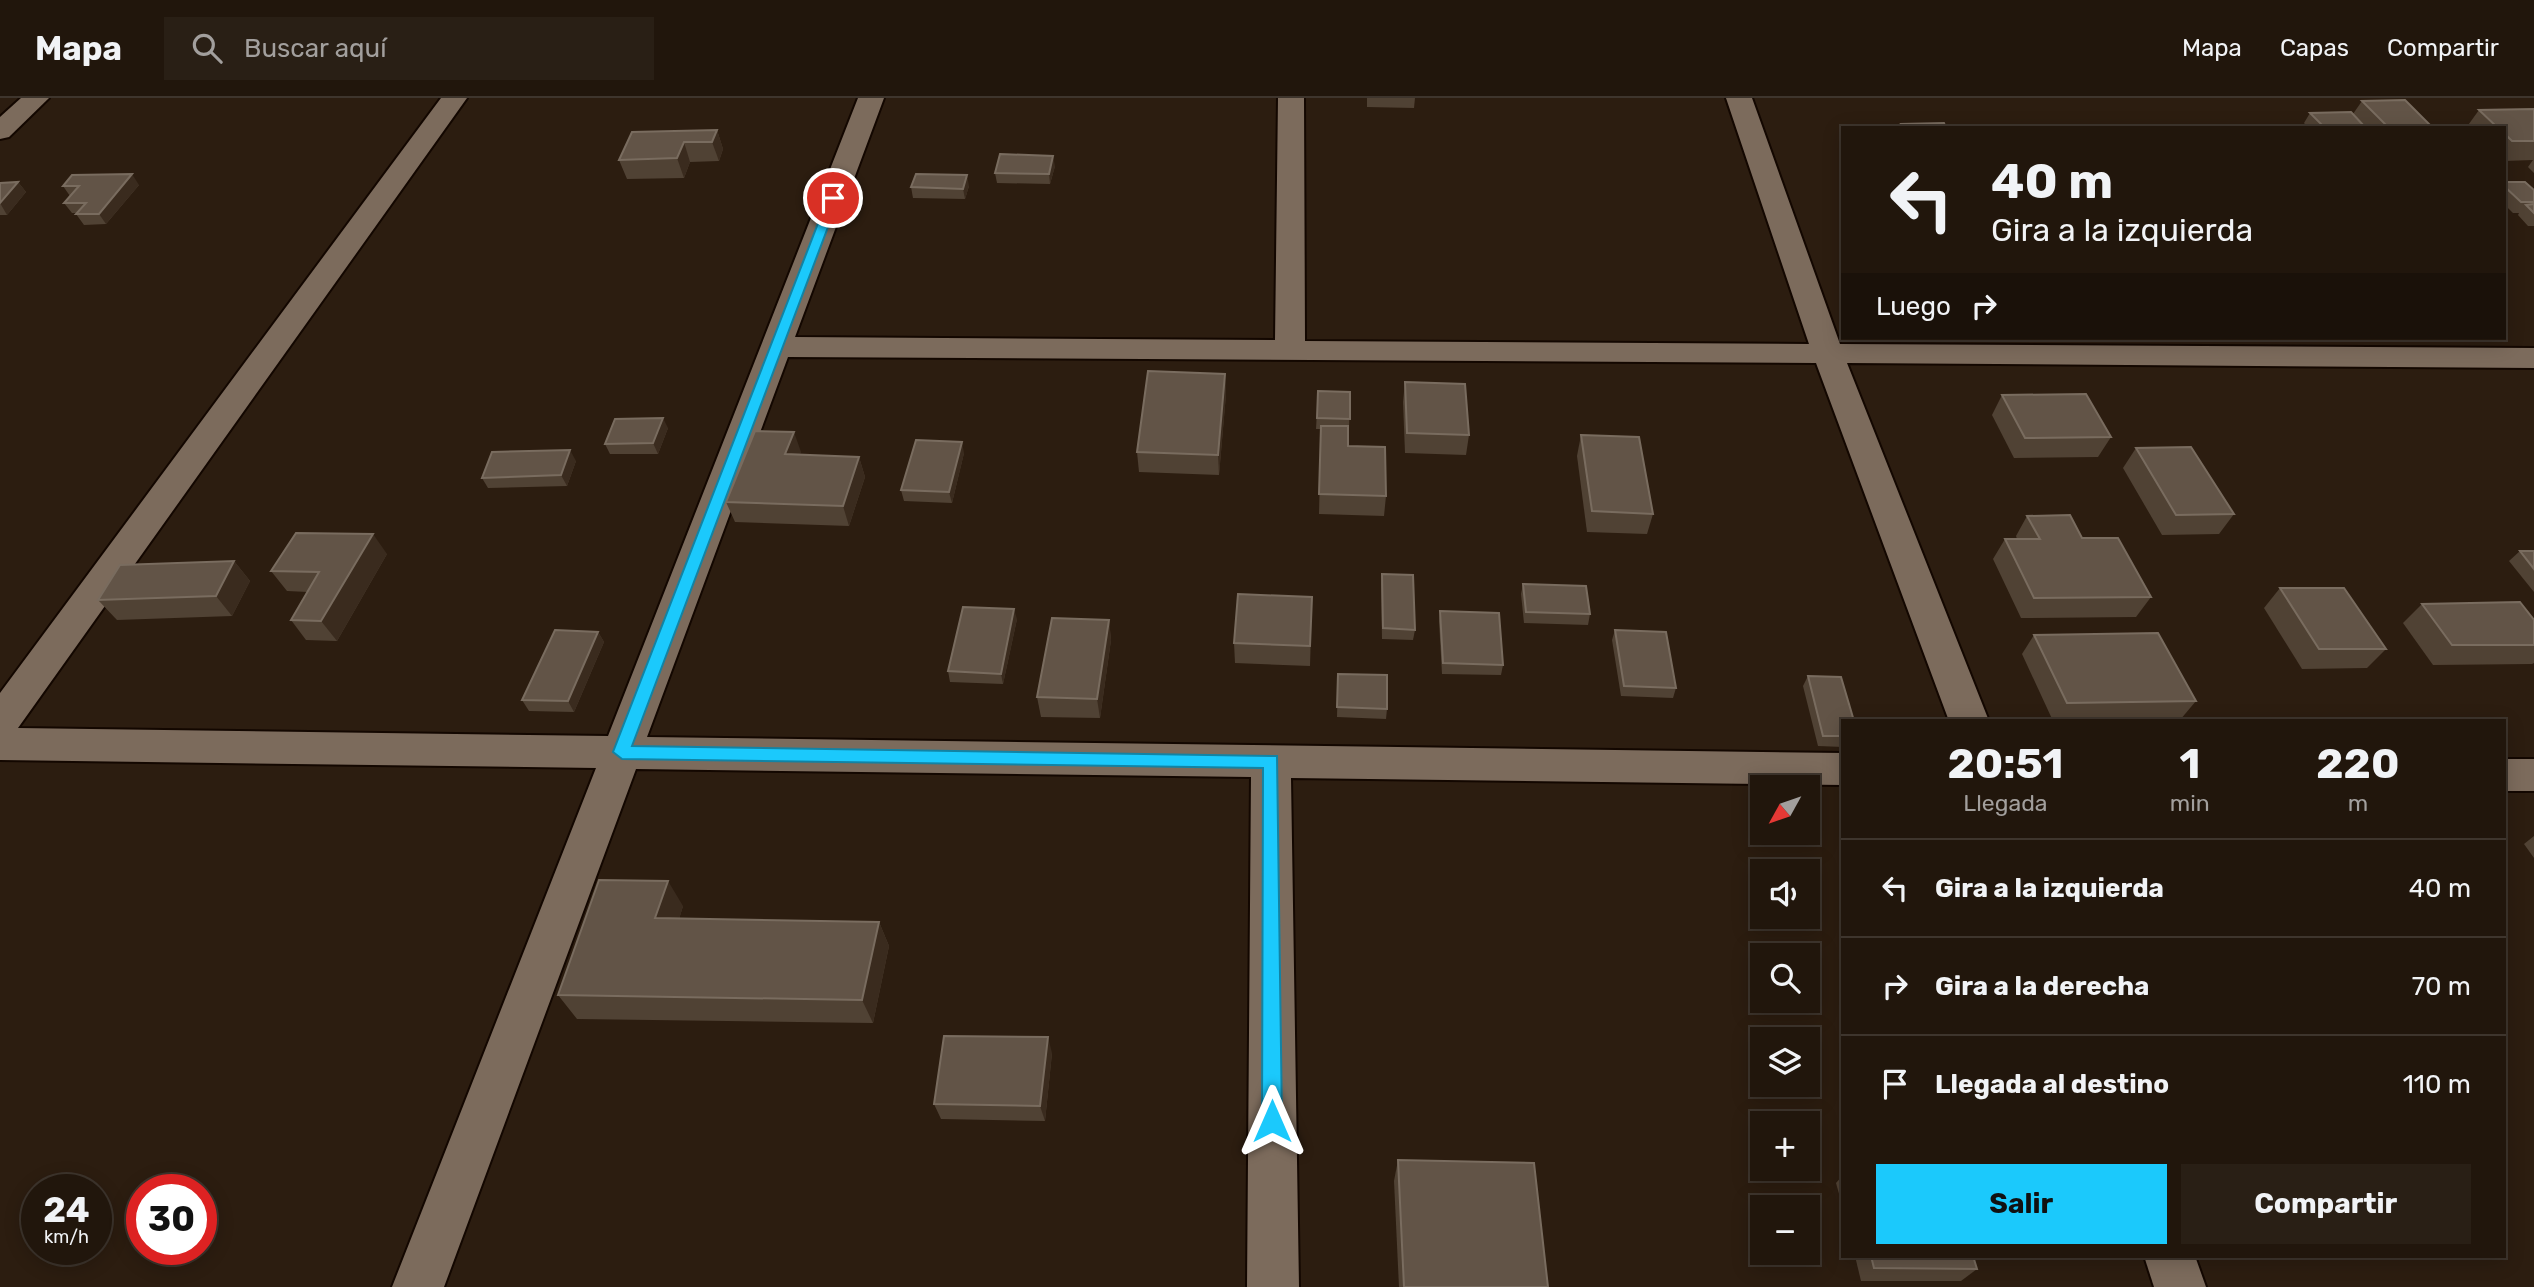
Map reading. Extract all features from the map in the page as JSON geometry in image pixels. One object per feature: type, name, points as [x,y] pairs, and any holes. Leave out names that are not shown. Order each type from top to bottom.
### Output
[{"type":"street","points":[[0,131],[36,98]]},
{"type":"street","points":[[0,723],[454,98]]},
{"type":"street","points":[[418,1287],[871,98]]},
{"type":"street","points":[[1290,350],[1291,98]]},
{"type":"street","points":[[1739,98],[1828,354],[1968,719]]},
{"type":"street","points":[[776,347],[2534,358]]},
{"type":"street","points":[[0,744],[1841,768]]},
{"type":"street","points":[[1271,761],[1273,1287]]},
{"type":"street","points":[[2506,775],[2534,775]]},
{"type":"street","points":[[2170,1258],[2180,1287]]},
{"type":"building","points":[[2405,100],[2431,126],[2387,126],[2362,101]]},
{"type":"building","points":[[2534,109],[2534,141],[2512,141],[2506,135],[2506,126],[2496,126],[2479,110]]},
{"type":"building","points":[[2351,112],[2364,126],[2323,126],[2310,113]]},
{"type":"building","points":[[1944,123],[1945,126],[1902,126],[1901,124]]},
{"type":"building","points":[[717,130],[712,142],[684,142],[677,158],[619,160],[632,132]]},
{"type":"building","points":[[1000,154],[1053,156],[1049,174],[995,173]]},
{"type":"building","points":[[132,174],[99,214],[76,214],[86,203],[64,203],[79,186],[63,186],[72,175]]},
{"type":"building","points":[[916,174],[967,175],[963,189],[911,187]]},
{"type":"building","points":[[18,182],[0,203],[0,183]]},
{"type":"building","points":[[2506,182],[2525,182],[2534,190],[2534,202],[2521,202],[2506,188]]},
{"type":"building","points":[[2534,204],[2534,213],[2526,205]]},
{"type":"building","points":[[1148,371],[1225,374],[1218,455],[1137,452]]},
{"type":"building","points":[[1405,382],[1465,384],[1469,435],[1407,433]]},
{"type":"building","points":[[1318,391],[1350,392],[1350,419],[1317,418]]},
{"type":"building","points":[[2086,394],[2111,437],[2025,438],[2002,395]]},
{"type":"building","points":[[663,418],[653,443],[605,444],[615,419]]},
{"type":"building","points":[[1321,426],[1348,426],[1348,446],[1385,447],[1386,496],[1319,494]]},
{"type":"building","points":[[755,431],[794,432],[785,454],[859,457],[843,506],[726,502]]},
{"type":"building","points":[[1581,435],[1639,437],[1653,514],[1592,511]]},
{"type":"building","points":[[916,440],[962,442],[949,492],[901,490]]},
{"type":"building","points":[[2191,447],[2234,514],[2176,515],[2136,448]]},
{"type":"building","points":[[570,450],[561,475],[482,478],[492,452]]},
{"type":"building","points":[[2070,515],[2082,538],[2118,538],[2151,597],[2034,598],[2005,539],[2040,539],[2027,516]]},
{"type":"building","points":[[296,533],[373,534],[321,621],[291,620],[319,572],[271,571]]},
{"type":"building","points":[[2520,551],[2534,551],[2534,569]]},
{"type":"building","points":[[234,561],[216,596],[98,600],[120,565]]},
{"type":"building","points":[[1382,574],[1413,575],[1415,630],[1383,628]]},
{"type":"building","points":[[1523,584],[1586,586],[1590,614],[1526,612]]},
{"type":"building","points":[[2280,588],[2344,588],[2386,649],[2319,649]]},
{"type":"building","points":[[1238,594],[1312,597],[1310,646],[1234,643]]},
{"type":"building","points":[[2520,602],[2534,620],[2534,645],[2452,645],[2422,604]]},
{"type":"building","points":[[963,607],[1014,609],[1001,674],[948,671]]},
{"type":"building","points":[[1440,611],[1499,613],[1503,665],[1443,663]]},
{"type":"building","points":[[1052,618],[1109,620],[1097,699],[1037,697]]},
{"type":"building","points":[[555,630],[598,632],[568,701],[522,700]]},
{"type":"building","points":[[1615,630],[1666,632],[1676,688],[1624,686]]},
{"type":"building","points":[[2158,633],[2196,701],[2067,703],[2034,635]]},
{"type":"building","points":[[1338,674],[1387,675],[1387,709],[1337,707]]},
{"type":"building","points":[[1808,676],[1841,677],[1853,719],[1841,719],[1841,736],[1823,736]]},
{"type":"building","points":[[599,880],[668,881],[655,918],[879,922],[862,1000],[558,995]]},
{"type":"building","points":[[944,1036],[1048,1037],[1040,1106],[934,1104]]},
{"type":"building","points":[[1398,1160],[1534,1163],[1548,1287],[1404,1287]]},
{"type":"building","points":[[1872,1258],[1974,1258],[1977,1269],[1874,1268]]},
{"type":"route","points":[[833,198],[622,752],[1271,761],[1272,1121]]}]
